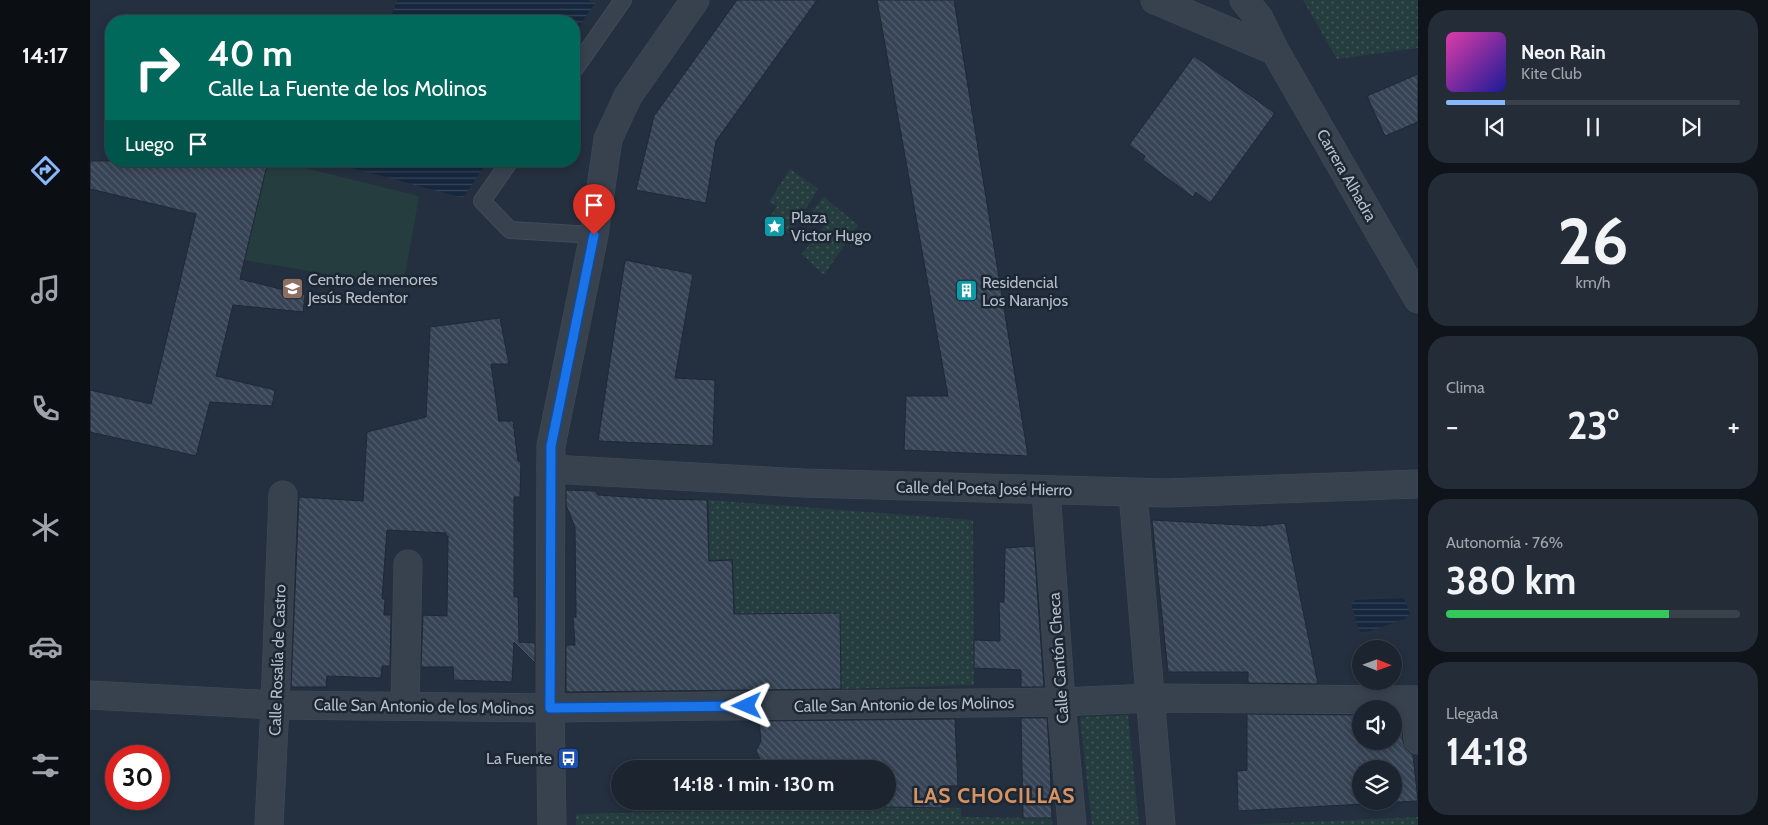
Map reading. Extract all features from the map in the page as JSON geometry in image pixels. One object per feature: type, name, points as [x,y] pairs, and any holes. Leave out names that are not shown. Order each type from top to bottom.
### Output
[{"type":"street","points":[[552,825],[550,708],[551,446],[594,235],[608,139],[628,96],[695,0]]},
{"type":"street","points":[[1155,0],[1275,50],[1285,29],[1269,0]]},
{"type":"street","name":"Carrera Alhadra","points":[[1244,0],[1259,18],[1275,50],[1418,299]]},
{"type":"street","name":"Calle del Poeta José Hierro","points":[[551,469],[803,483],[1133,493],[1418,484]]},
{"type":"street","name":"Calle Cantón Checa","points":[[1046,491],[1072,825]]},
{"type":"street","points":[[1133,493],[1161,825]]},
{"type":"street","name":"Calle Rosalía de Castro","points":[[269,825],[283,495]]},
{"type":"street","points":[[405,706],[408,564]]},
{"type":"street","name":"Calle San Antonio de los Molinos","points":[[90,695],[275,705],[550,708],[1061,702],[1150,698],[1416,700]]},
{"type":"street","points":[[1416,700],[1418,740]]},
{"type":"lane","points":[[580,61],[623,0]]},
{"type":"lane","points":[[506,167],[482,201],[510,230],[594,235]]},
{"type":"green space","points":[[1303,0],[1418,0],[1418,48],[1337,59]]},
{"type":"green space","points":[[267,167],[301,167],[419,196],[403,287],[244,260]]},
{"type":"green space","points":[[790,169],[818,189],[790,234],[769,219],[777,206],[769,202]]},
{"type":"green space","points":[[824,197],[858,225],[824,275],[802,254],[828,221],[812,211]]},
{"type":"green space","points":[[709,500],[973,520],[974,685],[841,689],[840,613],[735,614],[733,559],[709,560]]},
{"type":"green space","points":[[1128,715],[1139,825],[1092,825],[1080,717]]},
{"type":"green space","points":[[896,807],[961,808],[961,817],[1052,818],[1052,825],[576,825],[576,814],[754,810],[896,810]]},
{"type":"green space","points":[[1418,817],[1418,825],[1240,825]]},
{"type":"water","points":[[397,0],[588,0],[595,3],[580,25],[580,15],[392,15]]},
{"type":"water","points":[[348,167],[484,167],[463,198]]},
{"type":"water","points":[[1404,598],[1410,613],[1405,619],[1370,631],[1361,632],[1358,629],[1351,603],[1356,600]]},
{"type":"building","points":[[737,0],[817,0],[716,141],[706,203],[636,190],[654,116]]},
{"type":"building","name":"Residencial Los Naranjos","points":[[877,0],[954,0],[1028,456],[904,450],[906,396],[948,396]]},
{"type":"building","points":[[1194,56],[1275,113],[1210,203],[1196,192],[1193,197],[1143,160],[1145,156],[1129,145]]},
{"type":"building","points":[[1418,74],[1418,122],[1385,136],[1367,96]]},
{"type":"building","points":[[90,161],[105,161],[105,167],[267,167],[240,279],[305,295],[303,312],[233,305],[216,376],[275,390],[272,406],[210,402],[196,456],[90,432],[90,390],[151,404],[196,214],[90,189]]},
{"type":"building","points":[[625,260],[693,274],[675,378],[715,380],[713,446],[598,441]]},
{"type":"building","points":[[500,318],[509,364],[491,364],[499,421],[513,421],[518,461],[521,462],[520,497],[514,497],[514,597],[518,597],[519,642],[535,643],[535,663],[514,642],[512,682],[454,680],[453,667],[421,667],[423,615],[447,616],[448,536],[446,536],[446,533],[387,530],[382,599],[385,599],[384,615],[391,615],[390,666],[382,666],[381,678],[327,676],[326,687],[291,687],[299,497],[363,501],[367,432],[426,417],[430,327]]},
{"type":"building","points":[[566,490],[595,491],[598,495],[707,500],[709,561],[732,560],[734,614],[840,613],[841,689],[566,692],[566,645],[575,645],[573,617],[576,617],[575,527],[566,505]]},
{"type":"building","points":[[1152,520],[1260,526],[1285,523],[1318,684],[1248,683],[1248,672],[1168,672]]},
{"type":"building","points":[[1034,546],[1044,687],[1021,687],[1021,670],[974,668],[974,640],[1000,641],[999,602],[1004,602],[1005,548]]},
{"type":"building","points":[[1247,714],[1352,715],[1352,750],[1402,750],[1402,733],[1406,749],[1413,755],[1418,801],[1402,802],[1402,760],[1352,760],[1352,805],[1238,811],[1237,771],[1247,770]]},
{"type":"building","points":[[1021,718],[1047,718],[1052,818],[1023,818]]},
{"type":"building","points":[[955,719],[958,786],[942,786],[942,808],[896,807],[896,760],[760,760],[756,751],[761,741],[759,721]]},
{"type":"place","name":"Plaza Victor Hugo","points":[[775,226]]},
{"type":"place","name":"Centro de menores Jesús Redentor","points":[[292,288]]},
{"type":"place","name":"Residencial Los Naranjos","points":[[966,291]]},
{"type":"place","name":"La Fuente","points":[[568,758]]},
{"type":"district","name":"LAS CHOCILLAS","points":[[994,796]]},
{"type":"route","points":[[594,235],[551,446],[550,708],[747,706]]}]
